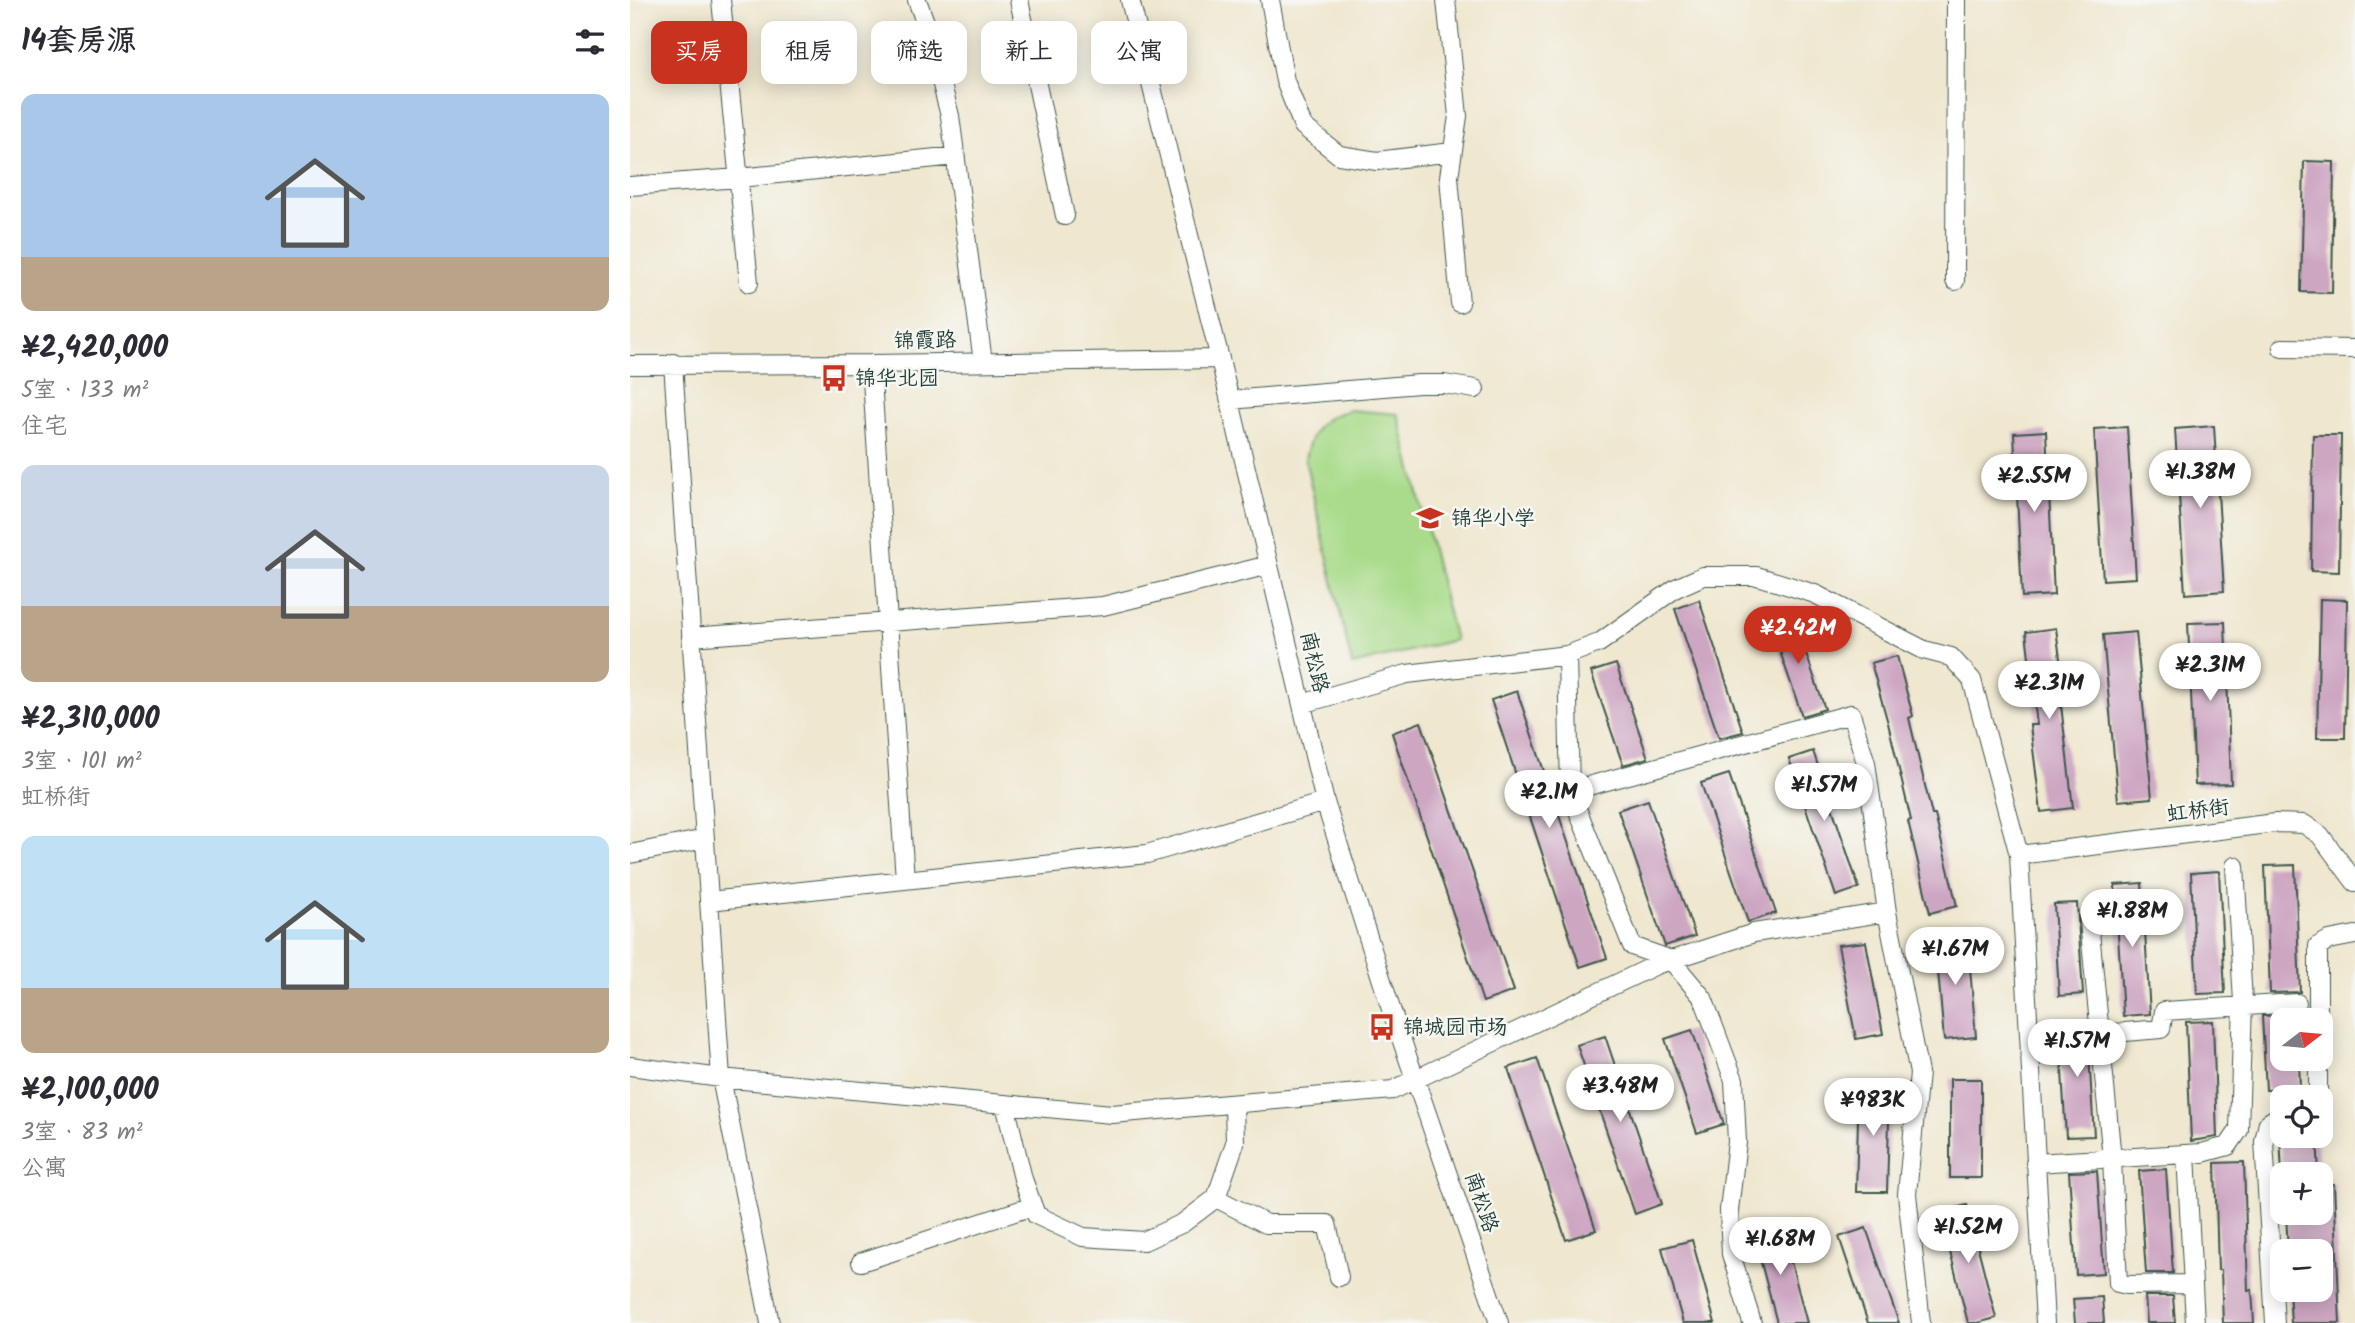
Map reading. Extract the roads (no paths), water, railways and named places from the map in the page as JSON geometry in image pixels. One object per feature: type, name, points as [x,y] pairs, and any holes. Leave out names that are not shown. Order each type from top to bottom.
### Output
[{"type":"street","points":[[721,0],[750,282]]},
{"type":"street","points":[[917,0],[928,30],[950,116],[983,362]]},
{"type":"street","points":[[1019,0],[1065,216]]},
{"type":"street","name":"南松路","points":[[1129,0],[1220,359],[1325,802],[1391,1009],[1499,1323]]},
{"type":"street","points":[[1270,0],[1285,81],[1303,126],[1339,155],[1377,161],[1452,152]]},
{"type":"street","points":[[1446,0],[1458,116],[1449,177],[1460,303]]},
{"type":"street","points":[[1955,281],[1956,0]]},
{"type":"street","points":[[630,186],[956,156]]},
{"type":"street","points":[[2282,348],[2355,349]]},
{"type":"street","name":"锦霞路","points":[[630,365],[1220,359]]},
{"type":"street","points":[[673,363],[721,1078],[770,1323]]},
{"type":"street","points":[[871,364],[905,880]]},
{"type":"street","points":[[1230,400],[1419,384],[1444,383],[1475,389]]},
{"type":"street","points":[[691,637],[1103,606],[1269,565]]},
{"type":"street","points":[[1302,704],[1407,674],[1567,655],[1599,643],[1676,588],[1703,576],[1757,576],[1815,594],[1924,650],[1951,657],[1972,680],[2019,855],[2045,1323]]},
{"type":"street","points":[[1567,655],[1570,791],[1632,946],[1671,960],[1703,998],[1734,1080],[1737,1142],[1729,1210],[1731,1254],[1752,1323]]},
{"type":"street","points":[[1570,791],[1851,713],[1866,763],[1887,912],[1919,1073],[1907,1194],[1921,1323]]},
{"type":"street","points":[[709,901],[1147,854],[1325,802]]},
{"type":"street","name":"虹桥街","points":[[2019,855],[2275,823],[2304,824],[2320,835],[2355,882]]},
{"type":"street","points":[[630,854],[705,839]]},
{"type":"street","points":[[2035,1163],[2202,1153],[2228,1146],[2239,1130],[2243,1007],[2235,866]]},
{"type":"street","points":[[630,1066],[721,1078],[1112,1114],[1393,1090],[1656,965],[1754,933],[1887,912]]},
{"type":"street","points":[[2089,921],[2112,1158],[2118,1283],[2127,1286],[2193,1284]]},
{"type":"street","points":[[2318,1008],[2318,946],[2329,940],[2355,935]]},
{"type":"street","points":[[2101,1034],[2161,1029],[2164,1011],[2297,1003]]},
{"type":"street","points":[[1005,1104],[1023,1179],[1036,1215],[1083,1237],[1144,1241],[1183,1223],[1216,1198],[1235,1143],[1234,1104]]},
{"type":"street","points":[[2270,1121],[2264,1141],[2275,1323]]},
{"type":"street","points":[[2186,1154],[2195,1323]]},
{"type":"street","points":[[1216,1198],[1266,1224],[1327,1224],[1339,1276]]},
{"type":"street","points":[[861,1262],[1033,1206]]},
{"type":"place","name":"锦华北园","points":[[834,378]]},
{"type":"place","name":"锦华小学","points":[[1430,518]]},
{"type":"place","name":"锦城园市场","points":[[1382,1027]]}]
